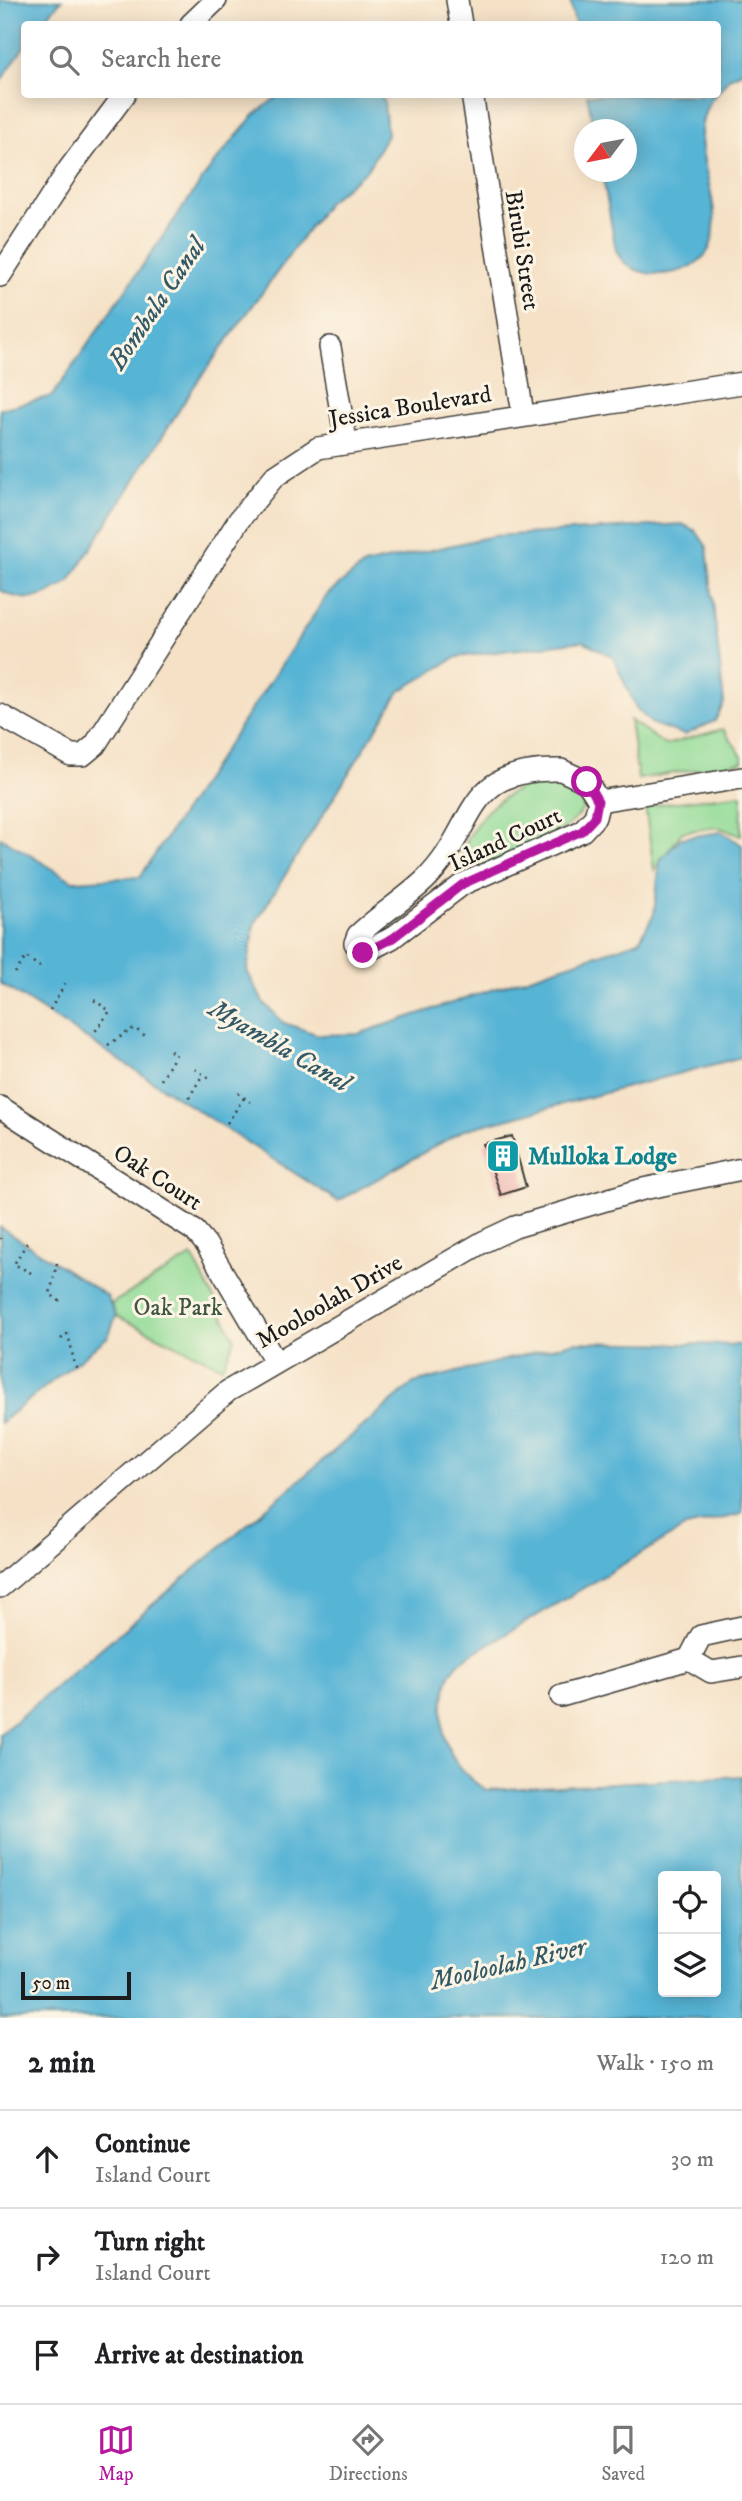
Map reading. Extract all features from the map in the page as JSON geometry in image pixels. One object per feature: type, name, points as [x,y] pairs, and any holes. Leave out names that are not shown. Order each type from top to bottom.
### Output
[{"type":"street","points":[[194,21],[216,0]]},
{"type":"street","points":[[457,0],[460,21]]},
{"type":"street","points":[[0,276],[69,169],[122,98]]},
{"type":"street","name":"Birubi Street","points":[[473,98],[523,414]]},
{"type":"street","points":[[330,346],[346,442]]},
{"type":"street","name":"Jessica Boulevard","points":[[0,715],[71,755],[83,755],[95,745],[239,520],[274,477],[318,448],[523,414],[742,383]]},
{"type":"street","name":"Island Court","points":[[561,770],[587,782],[598,801],[595,817],[569,839],[463,884],[393,938],[363,953],[355,943],[358,935],[425,880],[442,859],[484,791],[520,771],[561,770]]},
{"type":"street","points":[[598,801],[742,778]]},
{"type":"street","points":[[442,859],[463,884]]},
{"type":"street","name":"Oak Court","points":[[0,1107],[195,1231],[206,1244],[275,1361]]},
{"type":"street","name":"Mooloolah Drive","points":[[0,1587],[228,1391],[275,1361],[514,1227],[654,1186],[742,1169]]},
{"type":"street","points":[[561,1696],[689,1659],[701,1636],[742,1627]]},
{"type":"street","points":[[689,1659],[711,1672],[742,1667]]},
{"type":"path","points":[[15,973],[26,957],[40,967]]},
{"type":"path","points":[[50,1010],[65,984]]},
{"type":"path","points":[[93,1000],[110,1011],[94,1033]]},
{"type":"path","points":[[108,1045],[134,1028],[147,1037]]},
{"type":"path","points":[[161,1080],[176,1054],[166,1049]]},
{"type":"path","points":[[195,1069],[211,1079]]},
{"type":"path","points":[[188,1098],[203,1074]]},
{"type":"path","points":[[237,1093],[250,1102]]},
{"type":"path","points":[[228,1123],[244,1098]]},
{"type":"path","points":[[27,1243],[14,1264],[35,1275]]},
{"type":"path","points":[[57,1263],[50,1294],[61,1302]]},
{"type":"path","points":[[61,1339],[67,1334],[74,1346],[78,1369]]},
{"type":"green space","points":[[630,720],[665,745],[723,729],[742,756],[742,762],[638,779]]},
{"type":"green space","points":[[535,782],[557,784],[569,789],[584,806],[578,816],[551,837],[533,846],[497,861],[469,868],[461,859],[471,832],[479,821],[509,794]]},
{"type":"green space","points":[[742,794],[741,836],[718,827],[682,832],[654,870],[645,806]]},
{"type":"green space","name":"Oak Park","points":[[192,1256],[235,1339],[222,1367],[116,1316],[111,1304]]},
{"type":"water","points":[[0,0],[62,0],[43,21],[21,21],[21,51],[0,82]]},
{"type":"water","points":[[570,0],[742,0],[742,72],[729,78],[721,88],[721,21],[574,21]]},
{"type":"water","name":"Bombala Canal","points":[[275,98],[382,98],[387,135],[367,170],[328,202],[195,385],[70,581],[36,598],[19,598],[0,590],[0,409],[52,396],[211,167],[253,116]]},
{"type":"water","points":[[588,98],[713,98],[705,113],[701,132],[714,211],[714,230],[709,249],[701,260],[689,268],[659,274],[630,267],[620,258],[615,245],[604,182],[637,182],[637,119],[592,119]]},
{"type":"water","name":"Myambla Canal","points":[[682,524],[696,531],[707,547],[724,703],[715,721],[685,735],[652,724],[636,708],[613,657],[583,641],[457,657],[400,691],[254,925],[247,971],[263,1002],[284,1023],[319,1035],[358,1034],[639,941],[654,914],[660,860],[681,838],[722,832],[742,845],[742,1057],[464,1130],[338,1201],[0,983],[0,837],[73,881],[140,877],[328,594],[364,565],[493,536]]},
{"type":"water","points":[[0,1227],[107,1296],[116,1316],[108,1337],[0,1423]]},
{"type":"water","name":"Mooloolah River","points":[[575,1342],[742,1345],[742,1514],[686,1527],[462,1660],[449,1677],[442,1713],[445,1739],[456,1762],[474,1782],[486,1790],[742,1776],[742,2018],[0,2018],[0,1734],[414,1383]]},
{"type":"building","name":"Mulloka Lodge","points":[[512,1136],[526,1187],[501,1195],[483,1144]]},
{"type":"place","name":"Mulloka Lodge","points":[[503,1156]]},
{"type":"route","points":[[363,953],[370,953],[393,938],[463,884],[582,831],[595,817],[598,801],[587,782]]}]
